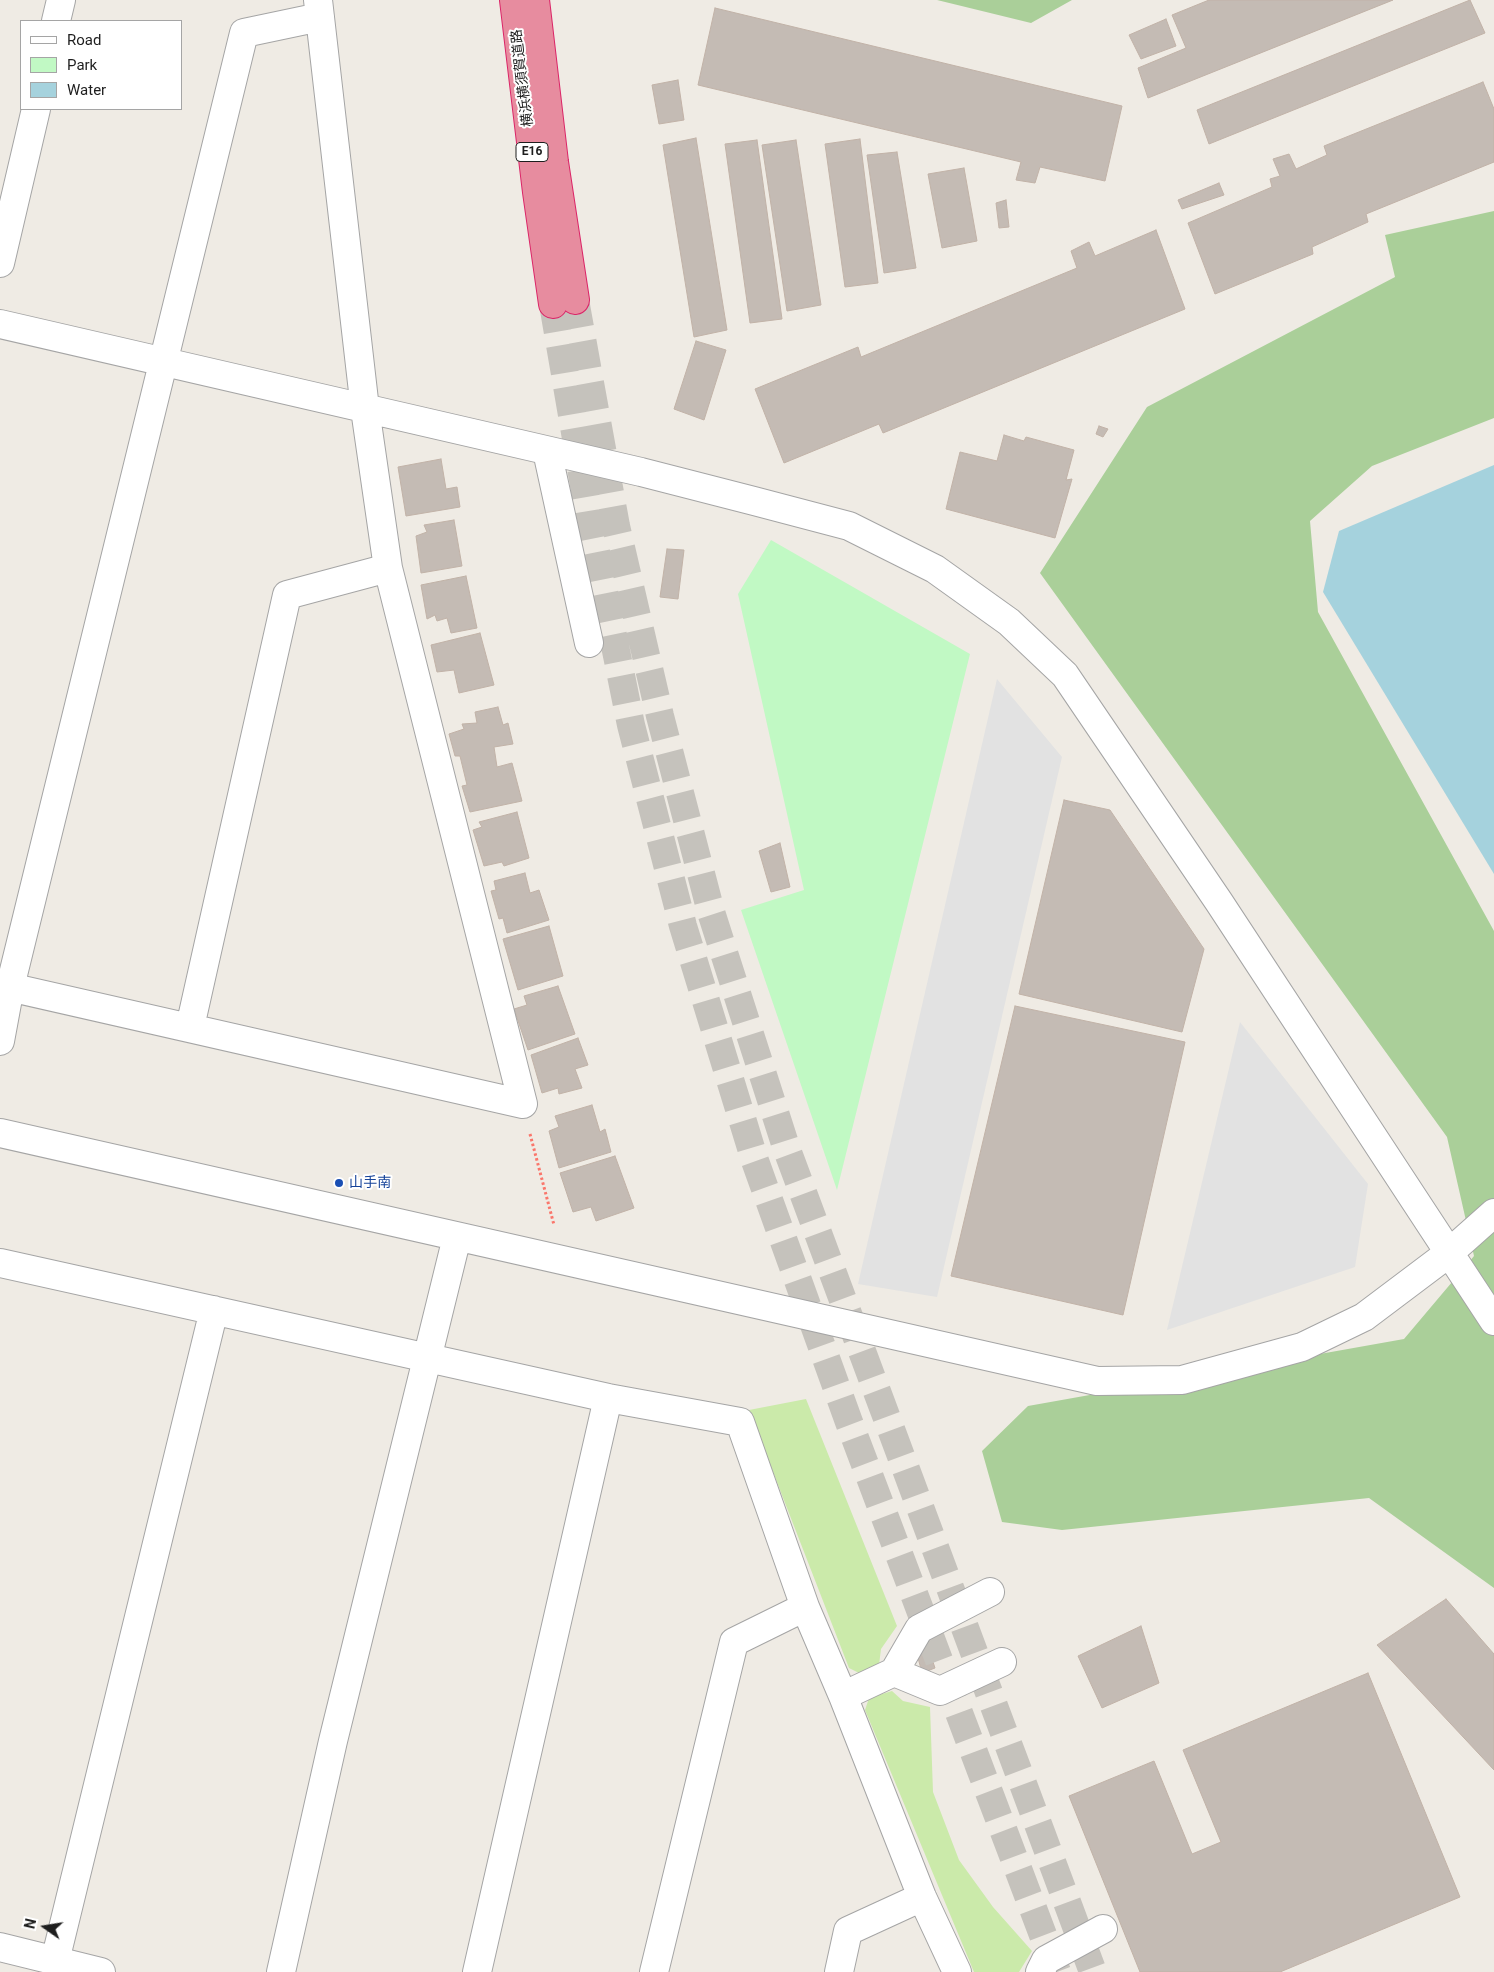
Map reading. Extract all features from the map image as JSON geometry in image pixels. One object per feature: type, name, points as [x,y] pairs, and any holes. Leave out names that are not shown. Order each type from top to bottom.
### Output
[{"type":"highway","name":"横浜横須賀道路","points":[[514,0],[537,192],[564,302],[554,162],[535,0]]},
{"type":"street","points":[[56,20],[61,0]]},
{"type":"street","points":[[0,1041],[5,986],[244,33],[319,9],[366,409],[388,568],[523,1104],[5,986]]},
{"type":"street","points":[[0,263],[36,110]]},
{"type":"street","points":[[0,324],[641,472],[849,526],[935,569],[1009,622],[1065,675],[1220,902],[1494,1321]]},
{"type":"street","points":[[547,450],[589,642]]},
{"type":"street","points":[[190,1027],[287,595],[388,568]]},
{"type":"street","points":[[0,1133],[1098,1382],[1182,1380],[1302,1347],[1364,1317],[1449,1253],[1494,1213]]},
{"type":"street","points":[[281,1972],[333,1741],[457,1237]]},
{"type":"street","points":[[0,1263],[608,1398],[740,1422],[804,1608],[843,1696],[922,1897],[957,1972]]},
{"type":"street","points":[[56,1961],[214,1310]]},
{"type":"street","points":[[476,1972],[608,1398]]},
{"type":"street","points":[[843,1696],[894,1672],[919,1628],[990,1592]]},
{"type":"street","points":[[654,1972],[734,1642],[804,1608]]},
{"type":"street","points":[[894,1672],[940,1691],[1002,1662]]},
{"type":"street","points":[[839,1972],[848,1931],[922,1897]]},
{"type":"street","points":[[1040,1972],[1046,1960],[1103,1929]]},
{"type":"street","points":[[0,1948],[101,1972]]},
{"type":"path","points":[[523,1104],[564,1261]]},
{"type":"green space","points":[[937,0],[1072,0],[1031,23]]},
{"type":"green space","points":[[1494,211],[1494,418],[1372,466],[1310,521],[1318,612],[1494,931],[1494,1588],[1369,1498],[1062,1530],[1002,1522],[982,1451],[1028,1406],[1404,1339],[1474,1256],[1447,1137],[1040,573],[1147,407],[1395,277],[1385,235]]},
{"type":"green space","points":[[771,540],[970,654],[837,1190],[741,910],[804,890],[738,594]]},
{"type":"green space","points":[[806,1399],[897,1626],[881,1649],[879,1665],[859,1673],[849,1668],[749,1410]]},
{"type":"green space","points":[[892,1691],[903,1701],[930,1707],[933,1792],[959,1860],[993,1907],[1032,1951],[1019,1972],[974,1972],[865,1710],[869,1698]]},
{"type":"shaded area","points":[[997,679],[1062,757],[937,1297],[858,1284]]},
{"type":"shaded area","points":[[1240,1022],[1368,1184],[1355,1267],[1167,1330]]},
{"type":"water","points":[[1494,465],[1494,874],[1323,592],[1339,531]]},
{"type":"building","points":[[1209,0],[1393,0],[1148,98],[1138,68],[1186,48],[1172,15]]},
{"type":"building","points":[[1470,0],[1485,33],[1209,144],[1197,110]]},
{"type":"building","points":[[715,8],[1122,106],[1105,181],[1040,167],[1035,183],[1016,180],[1021,162],[698,85]]},
{"type":"building","points":[[1166,19],[1176,46],[1141,59],[1129,35]]},
{"type":"building","points":[[678,80],[684,120],[659,124],[652,85]]},
{"type":"building","points":[[1483,82],[1494,109],[1494,162],[1366,214],[1368,222],[1312,247],[1313,254],[1215,294],[1188,223],[1272,187],[1270,179],[1280,176],[1273,159],[1289,154],[1296,169],[1327,155],[1324,146]]},
{"type":"building","points":[[696,138],[727,330],[694,337],[663,145]]},
{"type":"building","points":[[860,139],[878,283],[845,287],[825,144]]},
{"type":"building","points":[[757,140],[782,319],[750,323],[725,144]]},
{"type":"building","points":[[796,140],[821,305],[787,311],[762,145]]},
{"type":"building","points":[[897,152],[916,268],[884,273],[867,155]]},
{"type":"building","points":[[964,168],[977,241],[942,248],[928,174]]},
{"type":"building","points":[[1219,183],[1224,195],[1182,209],[1178,200]]},
{"type":"building","points":[[1006,200],[1009,227],[999,228],[996,203]]},
{"type":"building","points":[[1156,230],[1185,309],[883,433],[879,424],[784,463],[755,389],[858,347],[861,357],[1077,268],[1071,251],[1089,242],[1095,256]]},
{"type":"building","points":[[696,341],[726,350],[704,420],[674,409]]},
{"type":"building","points":[[1099,426],[1108,429],[1103,437],[1096,434]]},
{"type":"building","points":[[1004,435],[1024,441],[1026,437],[1074,450],[1066,480],[1072,479],[1055,538],[946,509],[960,452],[997,461]]},
{"type":"building","points":[[441,459],[446,489],[457,487],[460,507],[406,516],[398,467]]},
{"type":"building","points":[[454,520],[462,566],[421,573],[416,536],[427,532],[424,525]]},
{"type":"building","points":[[667,549],[684,550],[678,599],[660,597]]},
{"type":"building","points":[[466,576],[477,628],[451,633],[447,618],[437,621],[435,615],[427,619],[421,585]]},
{"type":"building","points":[[480,633],[494,685],[459,693],[454,670],[437,672],[431,645]]},
{"type":"building","points":[[498,707],[503,725],[508,723],[513,744],[494,747],[497,767],[512,763],[522,801],[470,812],[462,786],[467,785],[460,756],[455,756],[449,734],[464,729],[462,724],[477,723],[475,712]]},
{"type":"building","points":[[1064,800],[1110,810],[1204,949],[1182,1032],[1019,994]]},
{"type":"building","points":[[517,812],[529,858],[504,866],[502,862],[484,866],[473,830],[482,827],[479,822]]},
{"type":"building","points":[[780,843],[790,887],[771,892],[759,851]]},
{"type":"building","points":[[525,873],[530,893],[539,890],[549,920],[507,933],[503,918],[499,919],[491,891],[496,890],[494,881]]},
{"type":"building","points":[[549,926],[563,976],[518,990],[503,939]]},
{"type":"building","points":[[558,986],[575,1034],[528,1050],[514,1009],[527,1005],[524,996]]},
{"type":"building","points":[[1015,1006],[1185,1042],[1123,1315],[951,1276]]},
{"type":"building","points":[[578,1038],[588,1065],[575,1069],[582,1088],[559,1094],[558,1088],[542,1093],[531,1055]]},
{"type":"building","points":[[592,1105],[600,1132],[605,1129],[611,1152],[559,1168],[549,1131],[559,1127],[555,1116]]},
{"type":"building","points":[[615,1156],[634,1208],[596,1221],[591,1207],[573,1212],[560,1173]]},
{"type":"building","points":[[1446,1599],[1494,1654],[1494,1770],[1377,1645]]},
{"type":"building","points":[[1141,1626],[1159,1683],[1102,1708],[1078,1656]]},
{"type":"building","points":[[929,1650],[935,1668],[922,1673],[917,1654]]},
{"type":"building","points":[[1368,1673],[1460,1897],[1280,1972],[1140,1972],[1069,1796],[1154,1761],[1192,1854],[1221,1842],[1183,1750]]},
{"type":"tunnel","points":[[575,300],[616,526],[660,716],[711,912],[786,1147],[1093,1972]]},
{"type":"tunnel","points":[[553,304],[592,532],[631,725],[683,926],[755,1161],[849,1422],[1057,1972]]},
{"type":"place","name":"山手南","points":[[339,1183]]}]
